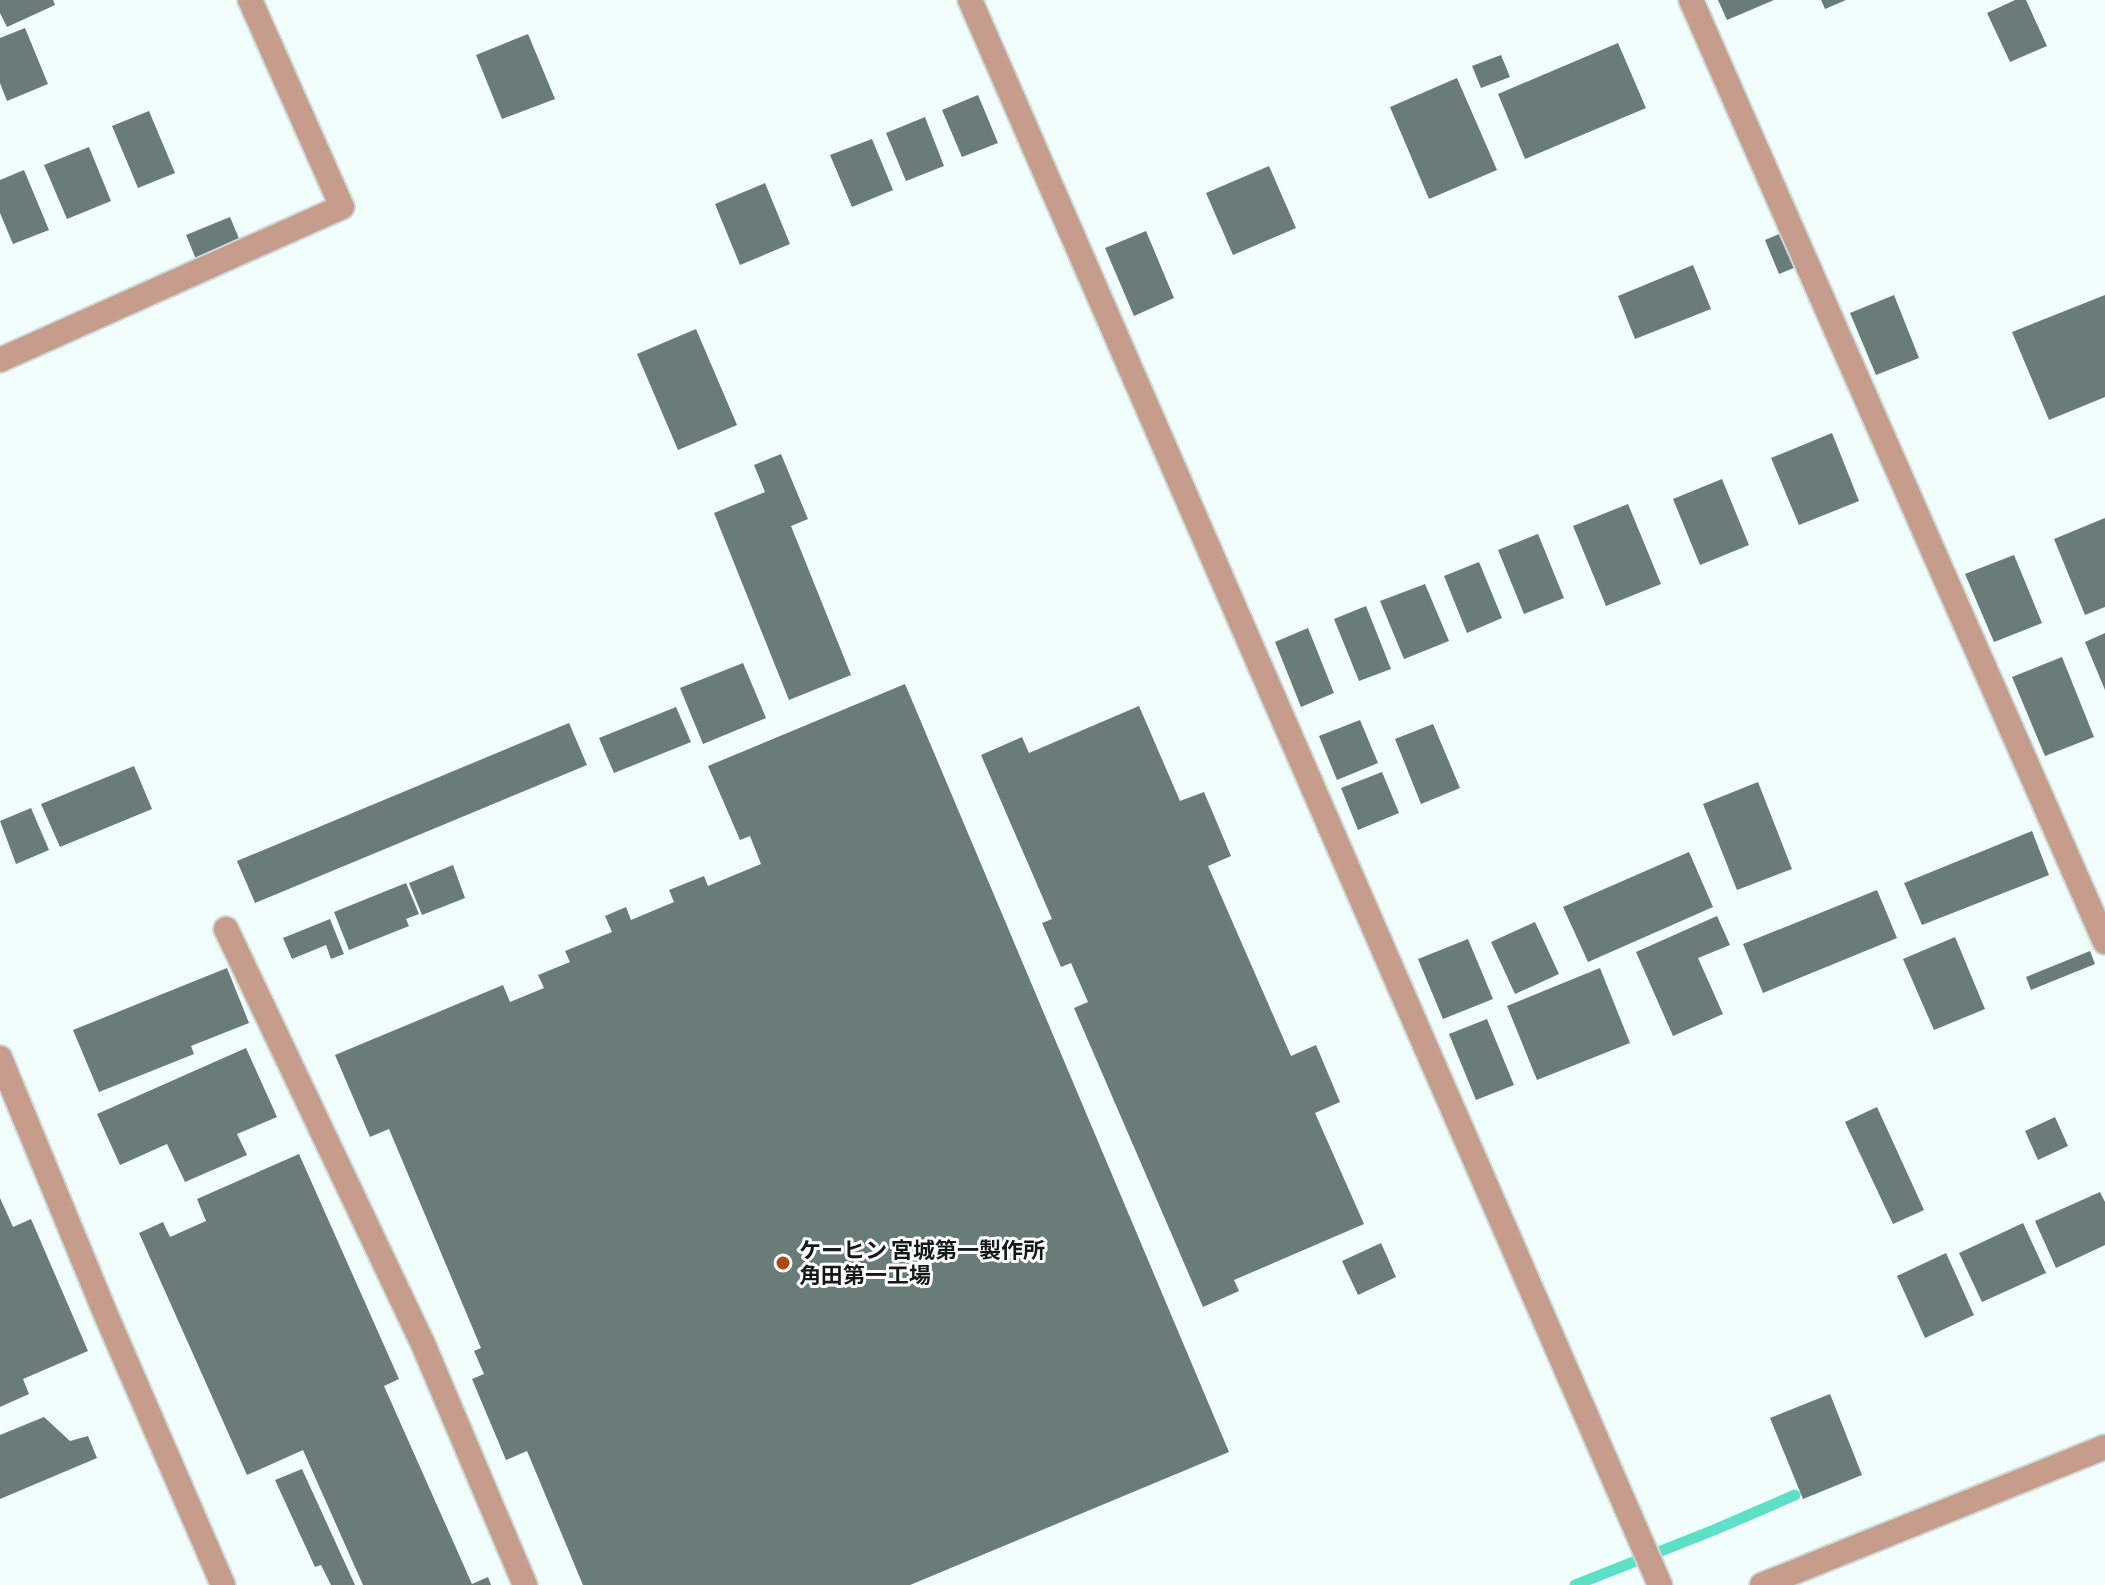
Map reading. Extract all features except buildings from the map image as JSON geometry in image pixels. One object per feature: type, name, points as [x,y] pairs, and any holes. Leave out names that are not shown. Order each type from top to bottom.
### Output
[{"type":"street","points":[[0,360],[342,207],[250,0]]},
{"type":"street","points":[[970,0],[1660,1585]]},
{"type":"street","points":[[1691,0],[2105,942]]},
{"type":"street","points":[[226,929],[423,1344],[525,1585]]},
{"type":"street","points":[[0,1058],[112,1329],[223,1585]]},
{"type":"street","points":[[1762,1585],[2105,1447]]},
{"type":"waterway","points":[[1575,1585],[1795,1495]]},
{"type":"place","name":"ケーヒン 宮城第一製作所 角田第一工場","points":[[783,1263]]}]
